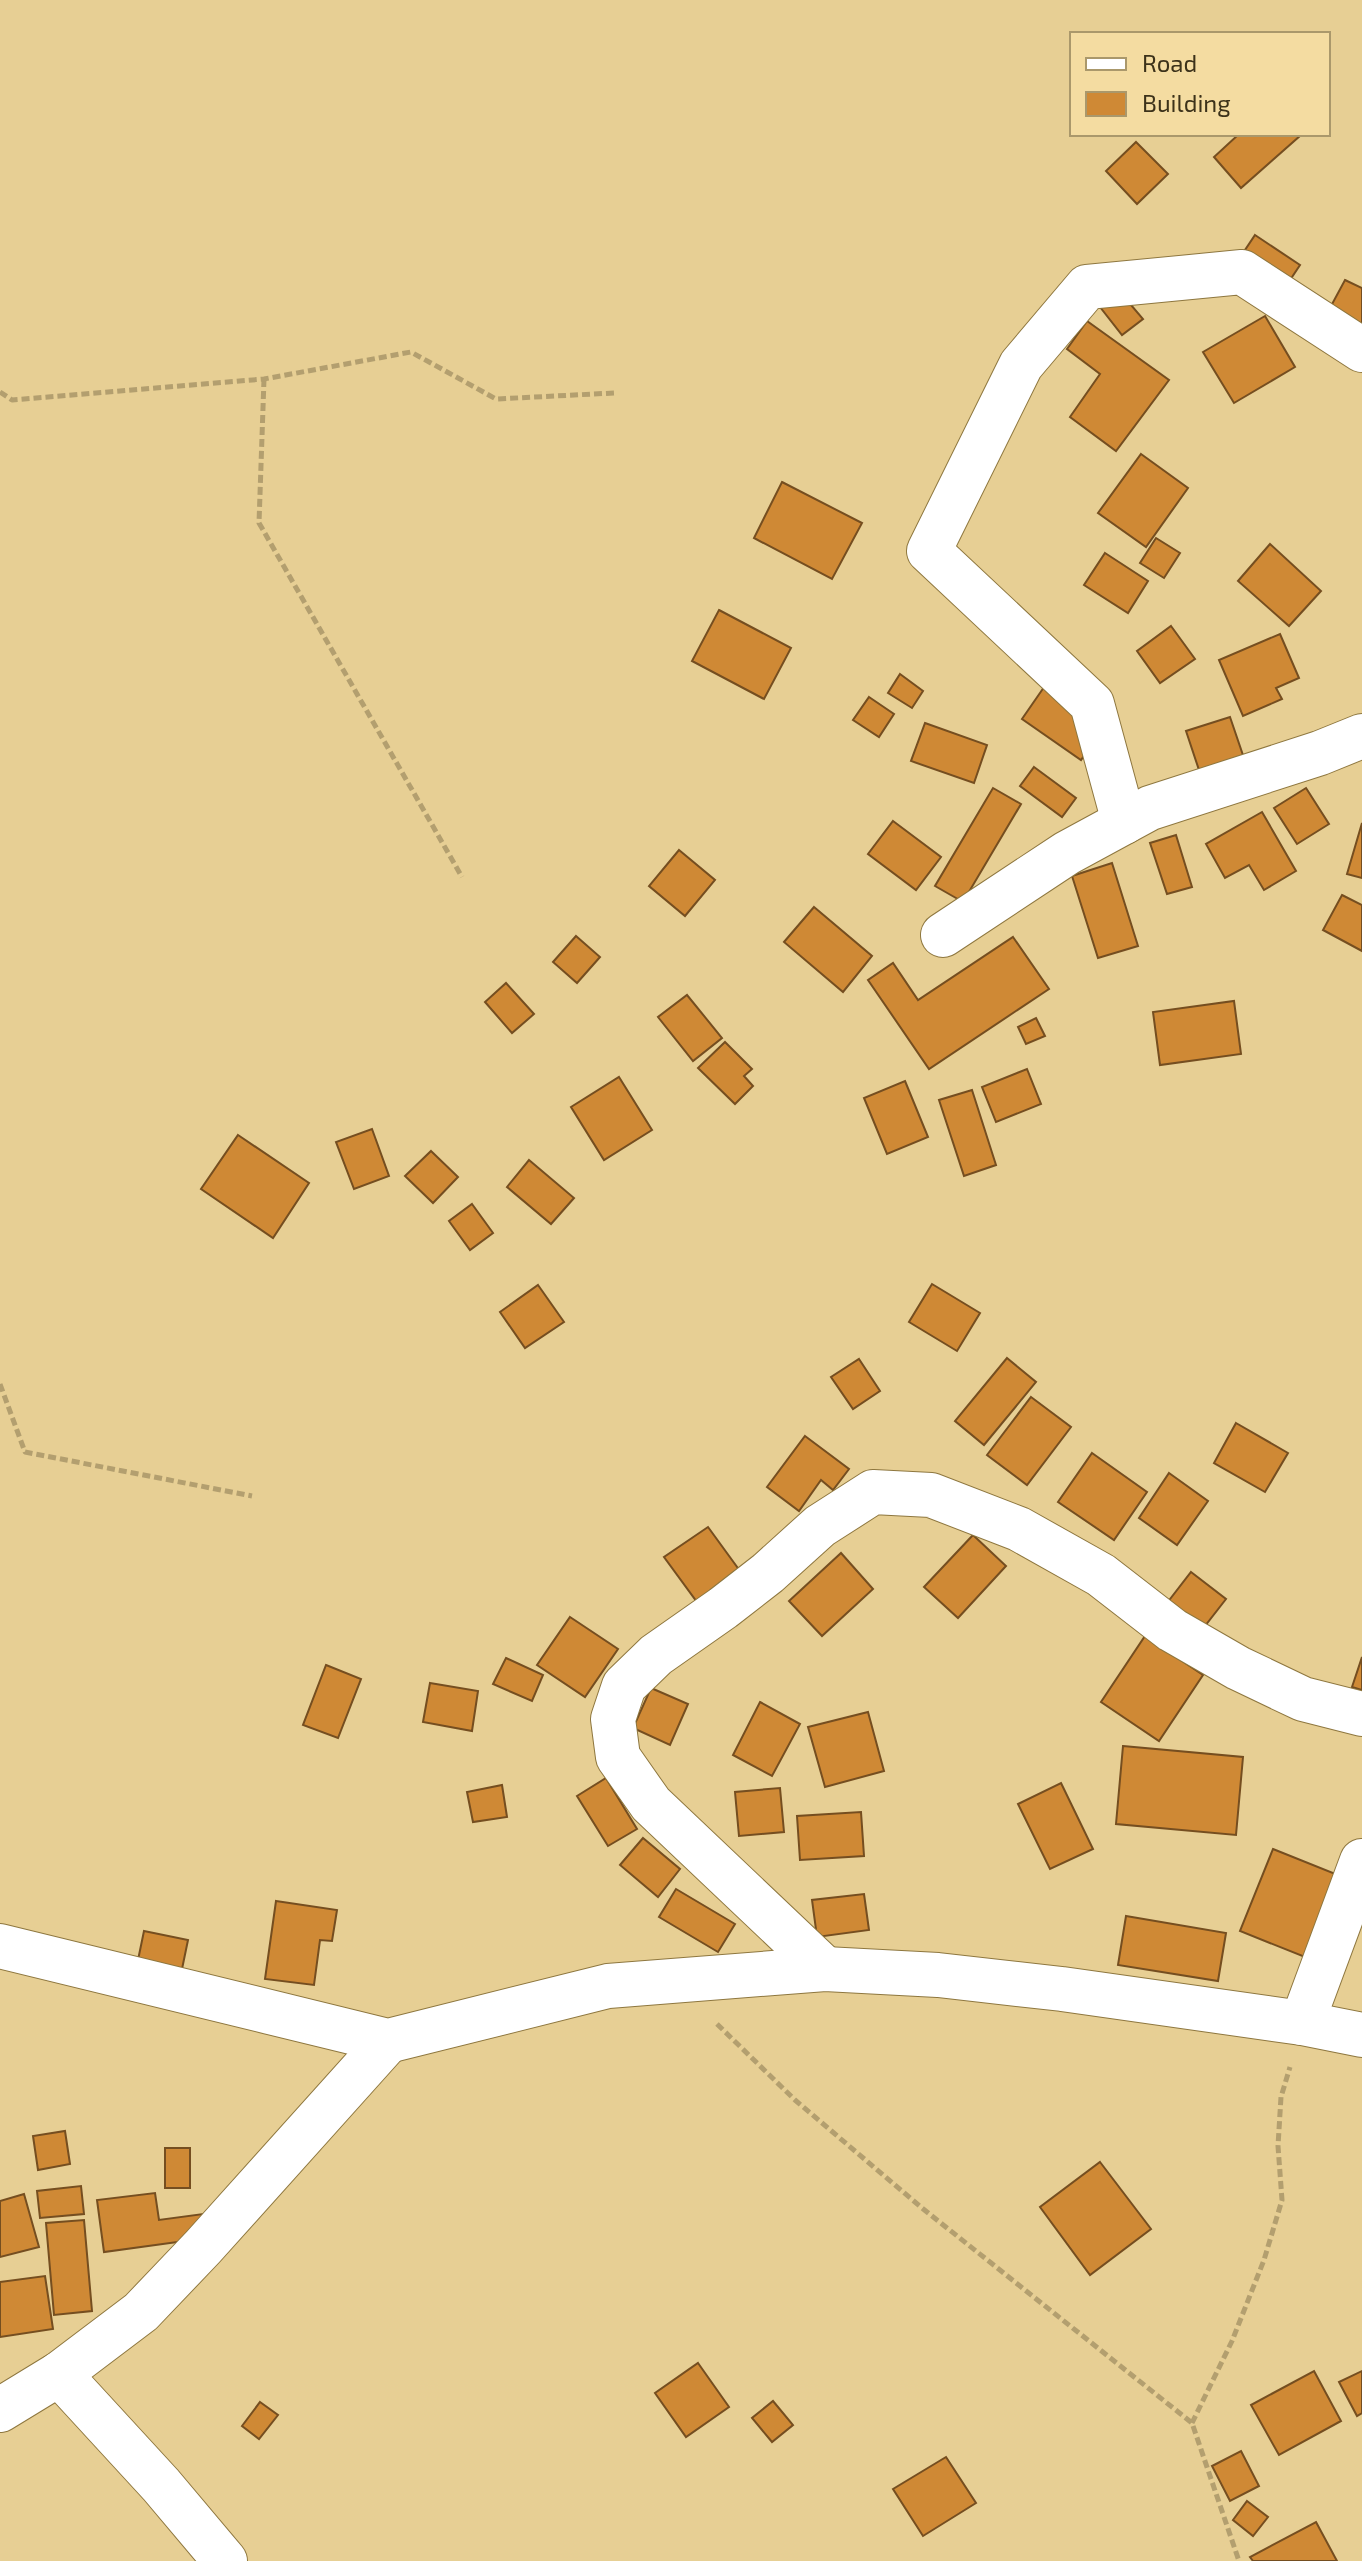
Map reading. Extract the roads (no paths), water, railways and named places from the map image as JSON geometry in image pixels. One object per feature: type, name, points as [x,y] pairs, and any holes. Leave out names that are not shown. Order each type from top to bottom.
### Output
[{"type":"street","points":[[1124,822],[1092,704],[929,551],[1021,365],[1087,287],[1242,272],[1362,350]]},
{"type":"street","points":[[943,935],[1067,853],[1150,808],[1320,753],[1362,736]]},
{"type":"street","points":[[825,1969],[651,1804],[618,1757],[613,1719],[624,1686],[656,1655],[757,1582],[820,1526],[873,1492],[931,1495],[1019,1529],[1101,1575],[1172,1630],[1238,1668],[1303,1699],[1362,1714]]},
{"type":"street","points":[[1302,2023],[1362,1861]]},
{"type":"street","points":[[0,1946],[388,2041],[608,1986],[825,1969],[938,1975],[1062,1989],[1302,2023],[1362,2035]]},
{"type":"street","points":[[0,2410],[59,2374],[141,2312],[388,2041]]},
{"type":"street","points":[[59,2374],[161,2485],[225,2561]]}]
